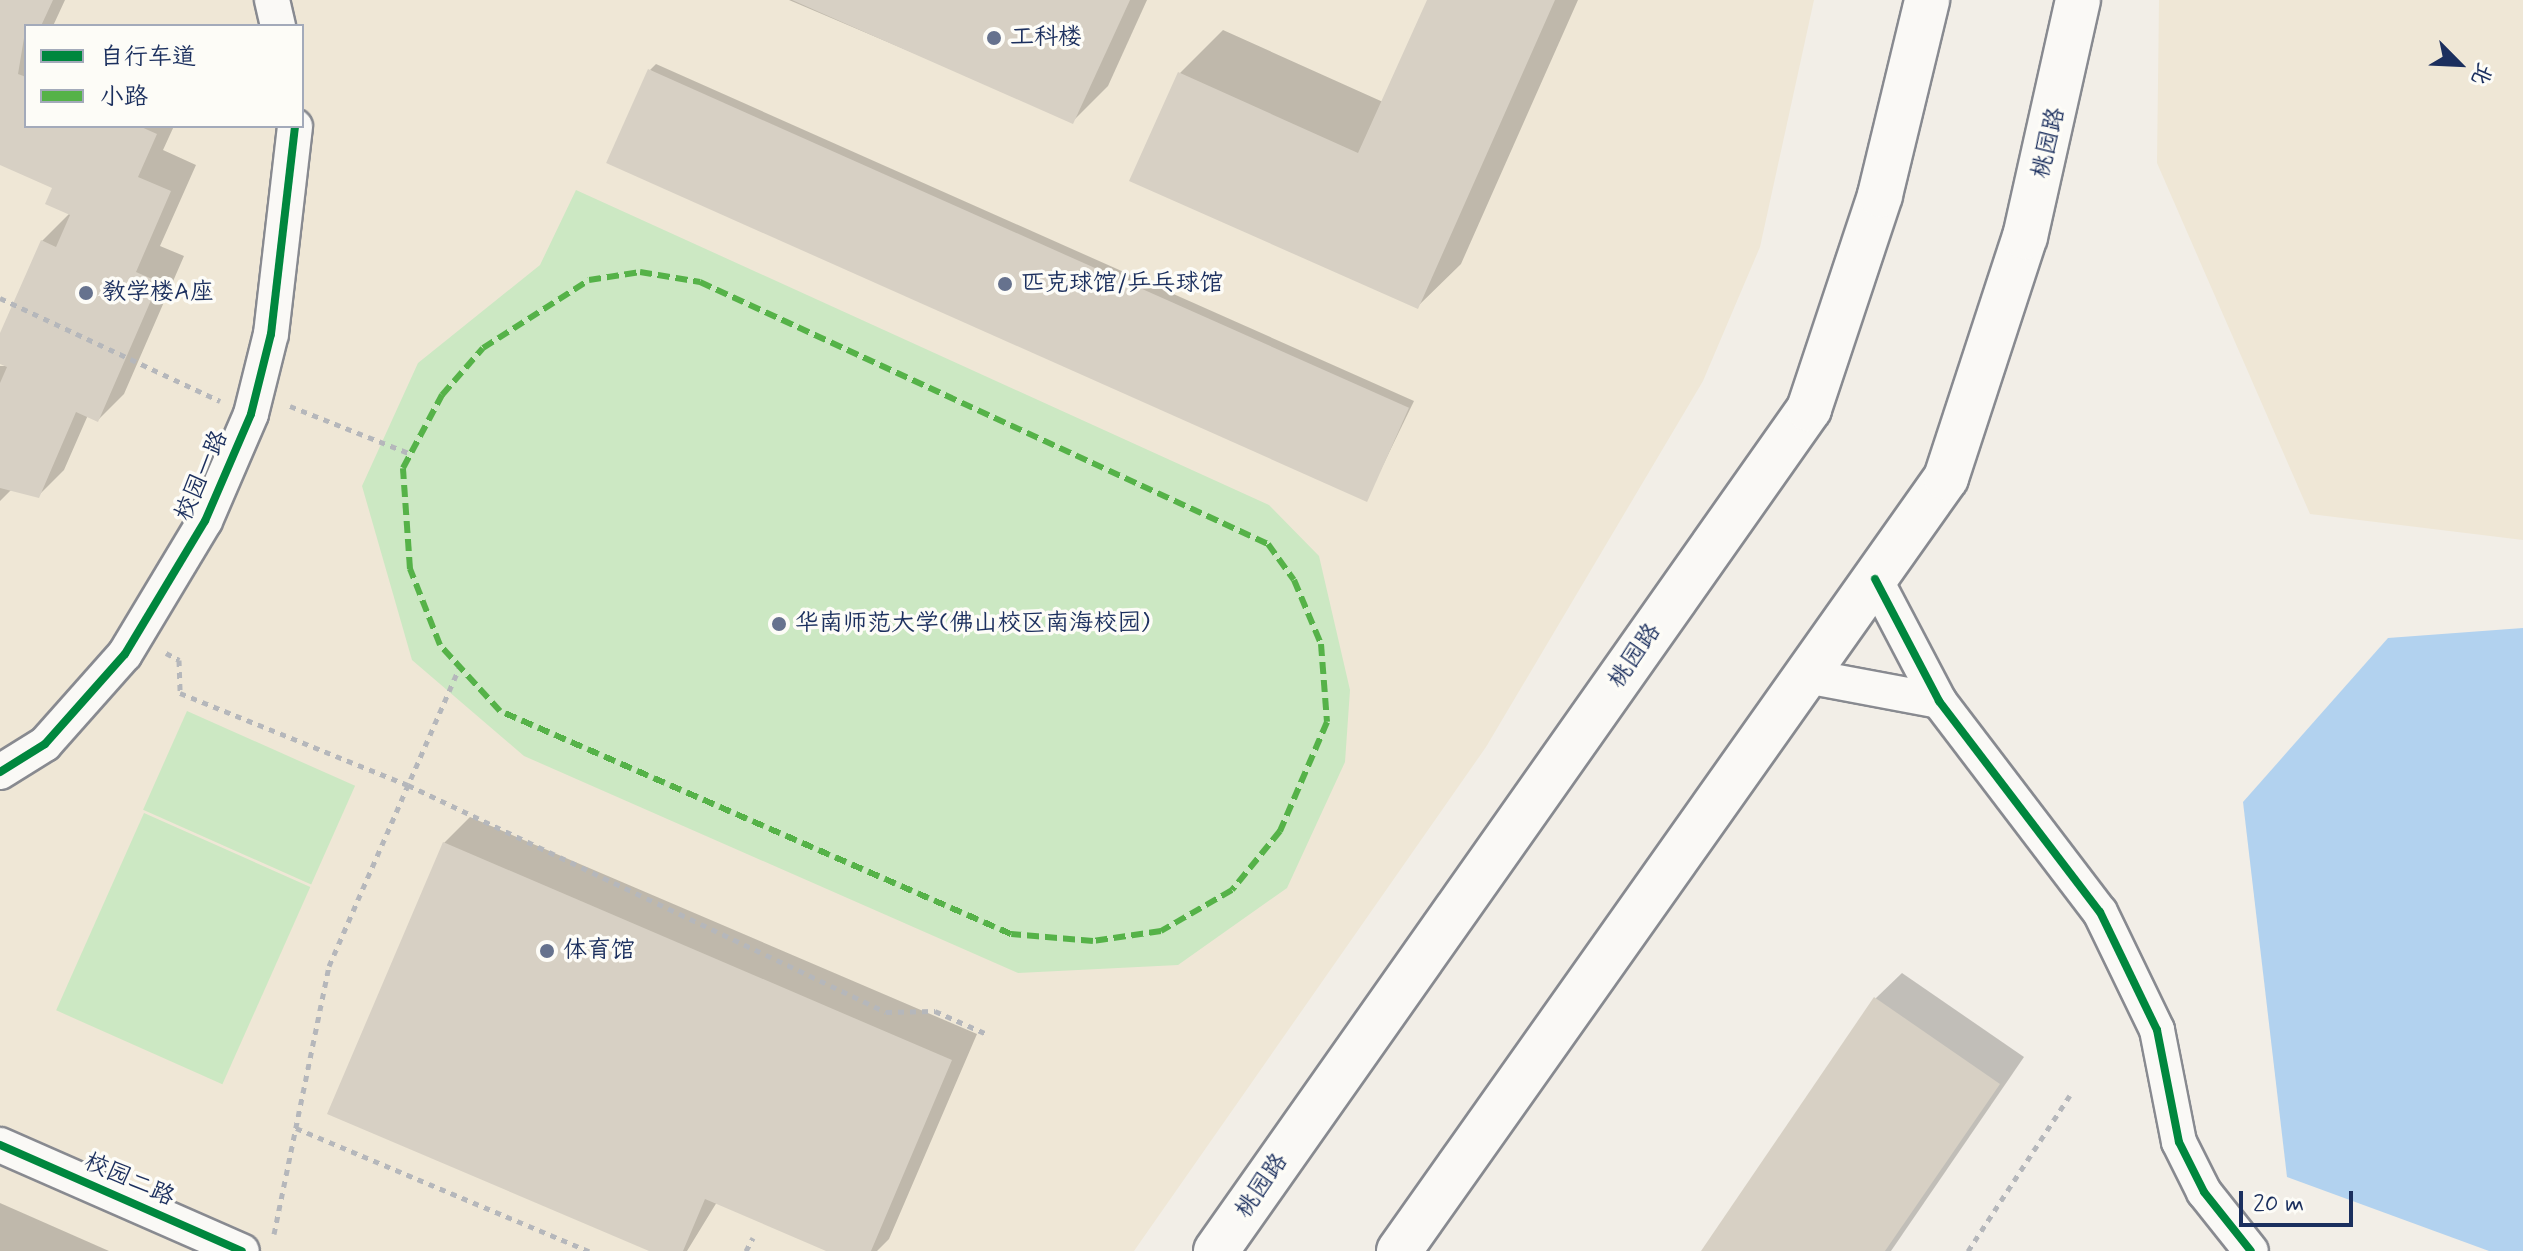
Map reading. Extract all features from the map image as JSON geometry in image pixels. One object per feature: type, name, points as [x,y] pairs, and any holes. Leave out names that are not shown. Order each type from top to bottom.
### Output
[{"type":"main road","name":"桃园路","points":[[1216,1251],[1809,409],[1880,195],[1927,0]]},
{"type":"main road","name":"桃园路","points":[[1399,1251],[1946,478],[2025,237],[2078,0]]},
{"type":"street","points":[[272,0],[278,24]]},
{"type":"street","name":"校园一路","points":[[0,772],[45,744],[137,637],[205,521],[251,414],[271,334],[295,128]]},
{"type":"street","points":[[1875,579],[1939,701],[2100,912],[2157,1030],[2179,1142],[2204,1192],[2251,1251]]},
{"type":"street","points":[[1806,676],[1939,701]]},
{"type":"street","name":"校园二路","points":[[0,1145],[242,1251]]},
{"type":"path","points":[[0,298],[251,414],[296,404],[411,454]]},
{"type":"path","points":[[137,637],[179,660],[180,693],[408,785],[886,1012],[935,1011],[987,1034]]},
{"type":"path","points":[[271,1251],[329,966],[460,666]]},
{"type":"path","points":[[1968,1251],[2070,1095]]},
{"type":"path","points":[[296,1128],[589,1251]]},
{"type":"path","points":[[746,1251],[753,1238]]},
{"type":"shaded area","name":"华南师范大学(佛山校区南海校园)","points":[[0,0],[1814,0],[1760,247],[1703,381],[1486,747],[1134,1251],[0,1251]]},
{"type":"shaded area","points":[[2159,0],[2523,0],[2523,540],[2310,514],[2157,163]]},
{"type":"green space","points":[[576,190],[1269,505],[1319,556],[1350,690],[1345,762],[1287,888],[1178,965],[1018,973],[524,756],[412,660],[362,486],[418,363],[540,265]]},
{"type":"green space","points":[[187,711],[355,786],[311,885],[143,810]]},
{"type":"green space","points":[[144,813],[310,887],[222,1084],[56,1010]]},
{"type":"water","points":[[2523,628],[2523,1251],[2489,1251],[2287,1177],[2243,802],[2388,638]]},
{"type":"building","name":"教学楼A座","points":[[0,0],[53,0],[42,24],[24,24],[18,74],[24,76],[24,128],[144,128],[157,134],[138,177],[171,191],[136,272],[159,282],[98,422],[76,412],[39,498],[0,488],[0,383],[7,367],[0,364],[0,333],[41,240],[56,247],[70,215],[45,204],[52,188],[0,165]]},
{"type":"building","name":"工科楼","points":[[792,0],[1130,0],[1073,124]]},
{"type":"building","points":[[1427,0],[1555,0],[1418,309],[1129,181],[1178,72],[1358,153]]},
{"type":"building","name":"匹克球馆/乒乓球馆","points":[[648,69],[1409,408],[1367,502],[606,163]]},
{"type":"building","name":"体育馆","points":[[443,842],[952,1060],[871,1251],[826,1251],[705,1199],[683,1251],[649,1251],[327,1114]]},
{"type":"building","points":[[1874,997],[2000,1084],[1885,1251],[1701,1251]]},
{"type":"marked path","points":[[640,272],[700,282],[1268,544],[1294,580],[1321,644],[1327,722],[1280,831],[1232,890],[1161,931],[1093,941],[1011,934],[500,711],[440,645],[410,569],[403,468],[442,395],[483,348],[589,280],[640,272]]},
{"type":"cycle path","points":[[0,772],[45,744],[125,654],[205,521],[251,414],[271,334],[295,128]]},
{"type":"cycle path","points":[[1875,579],[1939,701],[2100,912],[2157,1030],[2179,1142],[2204,1192],[2251,1251]]},
{"type":"cycle path","points":[[0,1145],[242,1251]]},
{"type":"place","name":"工科楼","points":[[994,38]]},
{"type":"place","name":"匹克球馆/乒乓球馆","points":[[1005,284]]},
{"type":"place","name":"教学楼A座","points":[[86,293]]},
{"type":"place","name":"华南师范大学(佛山校区南海校园)","points":[[779,624]]},
{"type":"place","name":"体育馆","points":[[547,951]]}]
